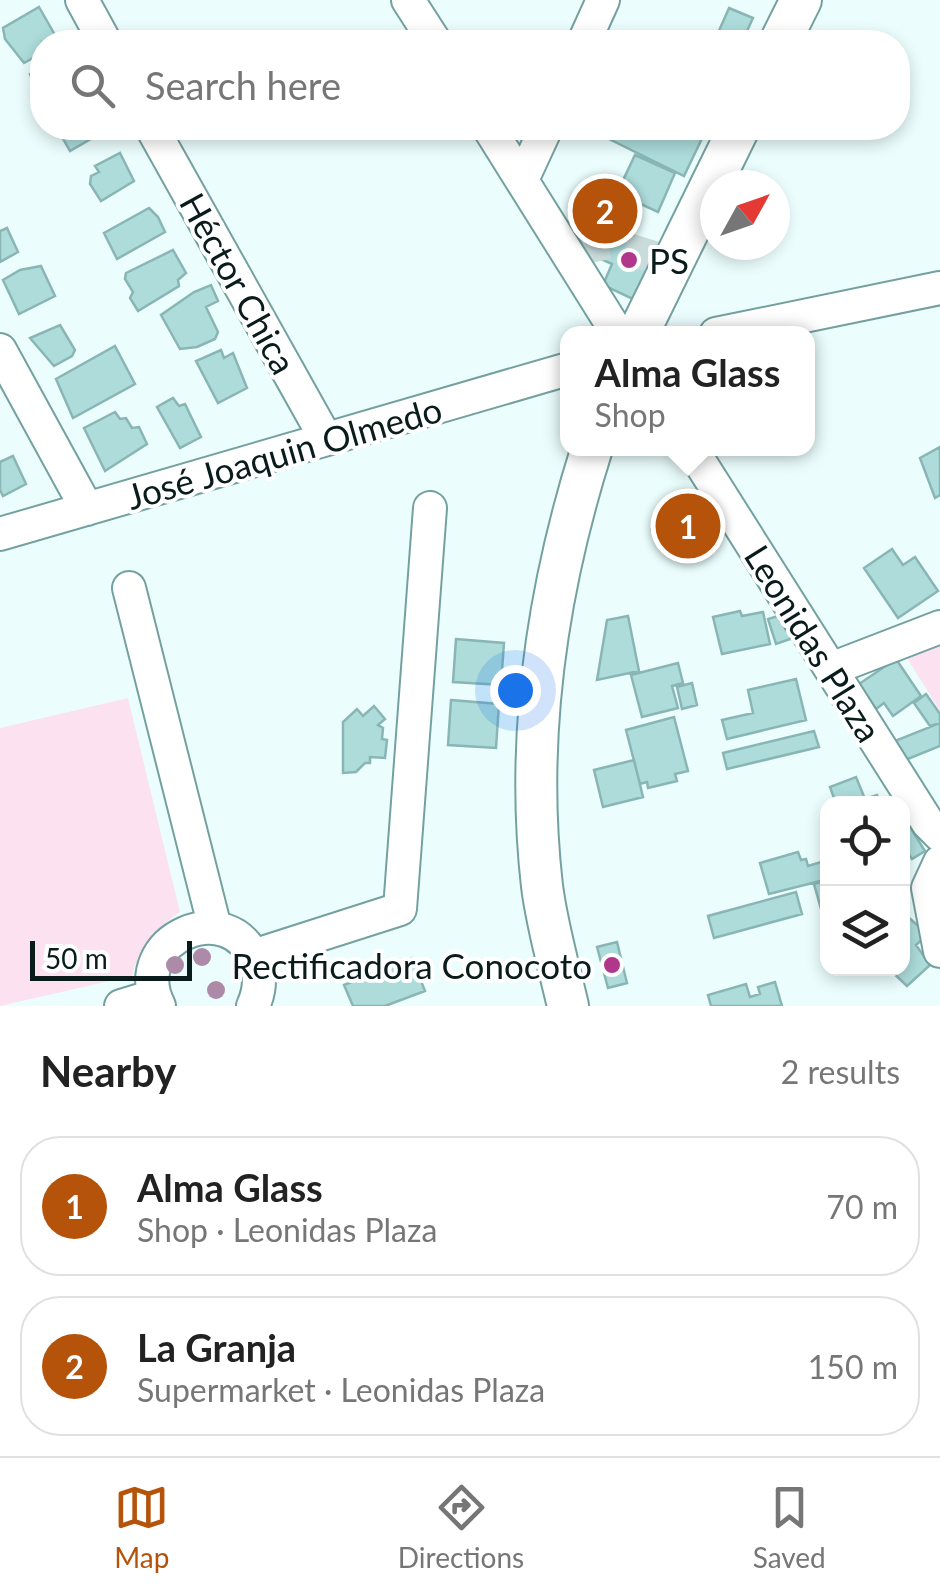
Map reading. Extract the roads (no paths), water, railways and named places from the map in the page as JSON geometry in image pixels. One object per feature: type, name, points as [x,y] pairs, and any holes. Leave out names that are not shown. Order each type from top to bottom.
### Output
[{"type":"main road","points":[[786,30],[801,0]]},
{"type":"main road","points":[[641,326],[663,261],[732,140]]},
{"type":"main road","points":[[568,1006],[543,890],[535,747],[540,678],[574,509],[590,456]]},
{"type":"street","points":[[82,0],[98,30]]},
{"type":"street","points":[[408,0],[427,30]]},
{"type":"street","points":[[589,30],[603,0]]},
{"type":"street","name":"Héctor Chica","points":[[159,140],[326,440]]},
{"type":"street","points":[[497,140],[574,251],[614,326]]},
{"type":"street","points":[[522,180],[540,140]]},
{"type":"street","points":[[755,326],[940,288]]},
{"type":"street","points":[[0,350],[87,509]]},
{"type":"street","name":"José Joaquin Olmedo","points":[[0,534],[560,371]]},
{"type":"street","name":"Leonidas Plaza","points":[[696,456],[928,823],[940,835]]},
{"type":"street","points":[[253,956],[400,908],[430,508]]},
{"type":"street","points":[[129,588],[215,928]]},
{"type":"street","points":[[831,669],[940,626]]},
{"type":"street","points":[[940,862],[928,888],[940,950]]},
{"type":"street","points":[[121,1006],[157,1001],[154,966],[171,940],[199,928],[215,928],[237,938],[253,956],[259,976],[258,996],[252,1006]]},
{"type":"tunnel","points":[[579,249],[608,243],[654,257]]},
{"type":"place","name":"La Granja","points":[[605,211]]},
{"type":"place","name":"PS","points":[[629,260]]},
{"type":"place","name":"Alma Glass","points":[[688,526]]},
{"type":"place","name":"Rectificadora Conocoto","points":[[612,965]]}]
